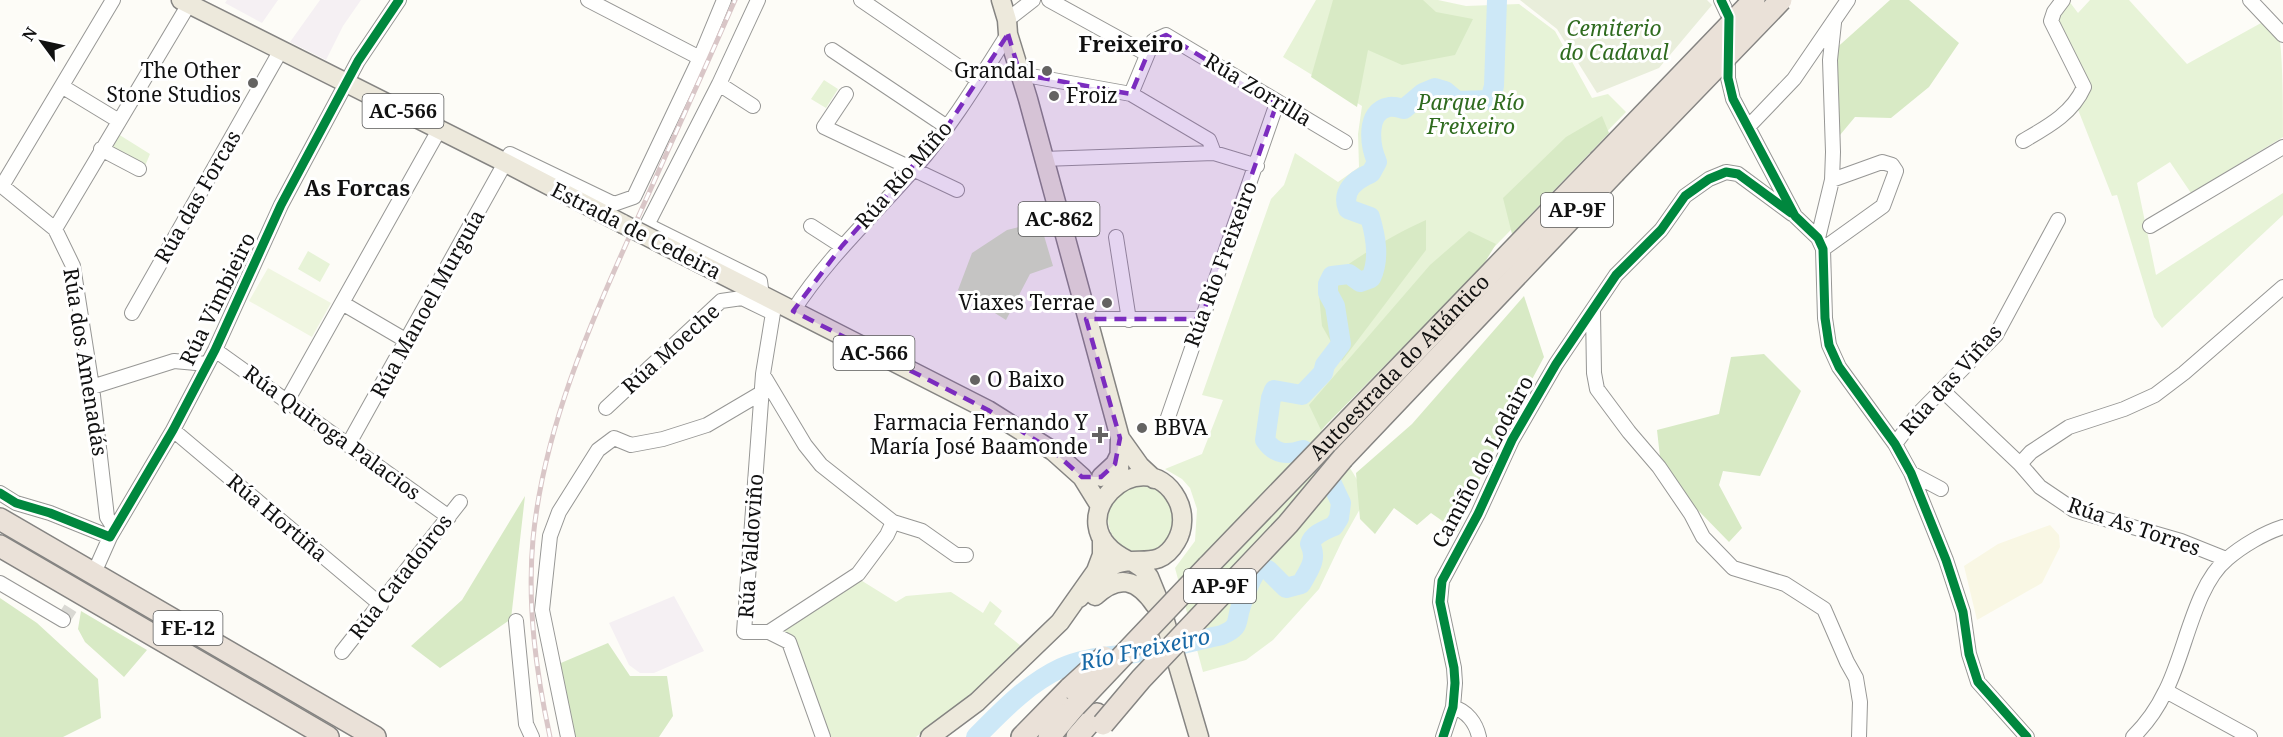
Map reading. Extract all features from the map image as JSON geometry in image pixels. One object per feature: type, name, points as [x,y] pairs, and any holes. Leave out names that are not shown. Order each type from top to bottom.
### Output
[{"type":"highway","name":"Autoestrada do Atlántico","points":[[1073,697],[1153,612],[1208,566],[1327,442],[1534,242],[1606,167],[1754,0]]},
{"type":"highway","name":"Autoestrada do Atlántico","points":[[1606,167],[1781,0]]},
{"type":"highway","name":"Autoestrada do Atlántico","points":[[1077,737],[1098,725],[1343,458],[1508,268]]},
{"type":"highway","name":"FE-12","points":[[0,519],[375,737]]},
{"type":"highway","name":"FE-12","points":[[0,546],[328,737]]},
{"type":"highway","points":[[1022,737],[1073,697]]},
{"type":"highway","points":[[1049,737],[1073,697]]},
{"type":"main road","name":"AC-862","points":[[1001,0],[1120,446],[1119,473],[1100,506]]},
{"type":"main road","name":"Estrada de Cedeira","points":[[185,2],[506,163],[776,306],[988,410],[1053,451],[1082,477]]},
{"type":"main road","name":"AC-862","points":[[1120,446],[1154,479],[1174,494],[1182,512],[1181,531],[1176,543],[1167,553],[1160,579],[1162,611]]},
{"type":"main road","points":[[1082,477],[1113,481],[1133,477],[1154,479]]},
{"type":"main road","name":"AC-566","points":[[1082,477],[1100,506]]},
{"type":"main road","points":[[930,737],[977,702],[1060,622],[1079,598],[1096,571],[1102,555],[1102,537],[1098,519],[1100,506]]},
{"type":"main road","name":"AC-862","points":[[1102,537],[1108,547],[1142,568],[1149,578],[1162,611],[1199,737]]},
{"type":"main road","points":[[1079,598],[1113,566],[1130,561],[1145,562],[1167,553]]},
{"type":"main road","points":[[1060,622],[1080,612],[1103,589],[1117,582],[1134,584],[1142,588],[1162,611]]},
{"type":"street","points":[[113,0],[63,87],[119,121]]},
{"type":"street","name":"Rúa Vimbieiro","points":[[98,564],[112,532],[173,430],[215,350],[281,205],[358,61],[399,0]]},
{"type":"street","points":[[588,0],[700,58]]},
{"type":"street","points":[[506,163],[510,154],[614,204],[634,197],[700,58],[724,0]]},
{"type":"street","points":[[759,0],[647,225],[760,281],[776,306]]},
{"type":"street","points":[[861,0],[978,80]]},
{"type":"street","name":"Rúa Río Miño","points":[[776,306],[805,292],[842,246],[915,169],[947,127],[978,80],[1007,27],[1032,0]]},
{"type":"street","points":[[1049,0],[1147,54],[1131,94]]},
{"type":"street","points":[[1721,0],[1729,17],[1728,78],[1734,99],[1795,216],[1821,243]]},
{"type":"street","points":[[1749,126],[1794,79],[1848,0]]},
{"type":"street","points":[[2023,141],[2049,126],[2068,111],[2084,87],[2051,21],[2054,12],[2063,0]]},
{"type":"street","points":[[2250,0],[2283,34]]},
{"type":"street","points":[[55,229],[119,121],[185,2]]},
{"type":"street","points":[[1834,23],[1830,60],[1832,180],[1821,243],[1829,345],[1839,367],[1894,444],[1911,473],[1964,612],[1969,654],[1978,682],[2028,737]]},
{"type":"street","name":"Rúa Zorrilla","points":[[1147,54],[1154,41],[1166,35],[1345,142]]},
{"type":"street","name":"Rúa das Forcas","points":[[132,313],[281,50]]},
{"type":"street","points":[[832,50],[947,127]]},
{"type":"street","points":[[1020,74],[1131,94],[1209,140],[1214,153]]},
{"type":"street","points":[[719,84],[753,106]]},
{"type":"street","name":"Rúa dos Amenadás","points":[[63,87],[2,186],[55,229],[73,266],[92,387],[107,517],[112,532]]},
{"type":"street","points":[[846,94],[824,127],[957,190]]},
{"type":"street","name":"Rúa Rio Freixeiro","points":[[1165,426],[1277,103]]},
{"type":"street","points":[[287,401],[439,130]]},
{"type":"street","points":[[2150,226],[2283,147]]},
{"type":"street","points":[[101,149],[139,169]]},
{"type":"street","points":[[1043,159],[1214,153],[1257,166]]},
{"type":"street","points":[[1821,243],[1883,206],[1896,171],[1892,165],[1882,162],[1832,180]]},
{"type":"street","name":"Rúa Manoel Murguía","points":[[348,445],[506,163]]},
{"type":"street","name":"Camiño do Lodairo","points":[[1443,737],[1453,707],[1454,668],[1440,595],[1444,573],[1478,514],[1517,431],[1556,364],[1616,275],[1661,230],[1685,196],[1709,179],[1726,172],[1738,174],[1795,216]]},
{"type":"street","name":"Rúa das Viñas","points":[[1894,444],[1917,415],[1996,335],[2058,220]]},
{"type":"street","points":[[811,226],[842,246]]},
{"type":"street","points":[[1116,237],[1129,320]]},
{"type":"street","points":[[2020,464],[2031,452],[2069,427],[2124,409],[2155,395],[2184,373],[2283,287]]},
{"type":"street","name":"Rúa Moeche","points":[[606,408],[721,301],[742,298],[776,306]]},
{"type":"street","points":[[342,303],[407,341]]},
{"type":"street","name":"Rúa Valdoviño","points":[[776,306],[763,374],[744,632],[770,633],[858,574],[887,535],[893,522]]},
{"type":"street","points":[[1593,311],[1594,374],[1597,389],[1659,467],[1691,514],[1703,537],[1733,568],[1785,584],[1824,609],[1856,678],[1860,702],[1859,737]]},
{"type":"street","points":[[1086,320],[1201,319]]},
{"type":"street","name":"Rúa Quiroga Palacios","points":[[215,350],[449,517]]},
{"type":"street","points":[[92,387],[174,361],[207,364]]},
{"type":"street","points":[[763,374],[780,405],[821,465],[893,522],[922,531],[956,555],[966,555]]},
{"type":"street","name":"Rúa As Torres","points":[[1942,390],[2020,464],[2040,488],[2074,510],[2181,541],[2226,559]]},
{"type":"street","points":[[568,737],[542,610],[550,536],[559,512],[598,450],[614,438],[631,445],[663,439],[707,425],[763,392]]},
{"type":"street","name":"Rúa Hortiña","points":[[173,430],[381,605]]},
{"type":"street","points":[[1911,473],[1941,489]]},
{"type":"street","points":[[0,494],[16,503],[112,532]]},
{"type":"street","name":"Rúa Catadoiros","points":[[342,652],[460,502]]},
{"type":"street","points":[[2133,737],[2148,722],[2166,691],[2200,601],[2211,579],[2226,559],[2270,531],[2283,527]]},
{"type":"street","points":[[0,583],[63,620]]},
{"type":"street","points":[[516,621],[526,724],[532,737]]},
{"type":"street","points":[[770,633],[789,642],[823,737]]},
{"type":"street","points":[[2166,691],[2250,737]]},
{"type":"street","points":[[1453,707],[1461,709],[1470,717],[1479,737]]},
{"type":"highlighted area","points":[[1008,34],[1020,74],[1131,94],[1153,41],[1166,35],[1277,103],[1201,319],[1086,319],[1120,438],[1115,464],[1101,477],[1082,477],[1053,451],[988,410],[793,311],[842,246],[947,127]]},
{"type":"shaded area","points":[[227,0],[278,0],[262,23],[225,3]]},
{"type":"shaded area","points":[[320,0],[361,0],[343,26],[326,60],[290,42]]},
{"type":"shaded area","points":[[2050,525],[2059,535],[2060,547],[2042,583],[1977,620],[1964,566],[1998,544]]},
{"type":"shaded area","points":[[674,596],[704,651],[654,673],[640,673],[629,665],[609,623]]},
{"type":"green space","name":"Parque Río Freixeiro","points":[[1316,0],[1438,0],[1466,6],[1519,4],[1555,31],[1592,98],[1608,94],[1626,112],[1337,408],[1321,432],[1353,473],[1365,500],[1319,589],[1273,640],[1246,660],[1203,672],[1175,568],[1195,541],[1197,509],[1190,488],[1182,479],[1165,469],[1202,454],[1223,400],[1202,395],[1271,199],[1284,185],[1295,153],[1338,182],[1359,167],[1358,134],[1362,106],[1283,57]]},
{"type":"green space","points":[[1333,0],[1423,0],[1436,12],[1473,19],[1455,55],[1402,65],[1368,50],[1357,107],[1311,77]]},
{"type":"green space","name":"Cemiterio do Cadaval","points":[[1520,0],[1707,0],[1712,5],[1659,68],[1597,93],[1557,29]]},
{"type":"green space","points":[[1890,0],[1909,0],[1959,43],[1929,87],[1891,118],[1855,117],[1840,135],[1832,52]]},
{"type":"green space","points":[[2090,0],[2129,0],[2187,64],[2261,23],[2271,28],[2279,37],[2283,137],[2191,193],[2170,162],[2137,183],[2156,275],[2283,193],[2283,215],[2162,328],[2154,317],[2117,195],[2112,196],[2077,107],[2085,98],[2056,19],[2069,1],[2078,13]]},
{"type":"green space","points":[[824,80],[838,89],[826,108],[811,99]]},
{"type":"green space","points":[[1602,116],[1609,133],[1512,234],[1503,198],[1566,137]]},
{"type":"green space","points":[[118,134],[150,154],[145,166],[110,146]]},
{"type":"green space","points":[[1426,220],[1426,250],[1342,361],[1322,326],[1318,285],[1357,258]]},
{"type":"green space","points":[[1040,222],[1053,266],[1030,274],[1006,320],[958,290],[972,253],[1007,230]]},
{"type":"green space","points":[[1469,231],[1496,244],[1482,267],[1321,430],[1309,405],[1430,265]]},
{"type":"green space","points":[[308,251],[330,264],[320,282],[298,269]]},
{"type":"green space","points":[[268,268],[331,303],[312,337],[249,301]]},
{"type":"green space","points":[[1524,296],[1544,357],[1484,469],[1458,532],[1431,513],[1417,525],[1394,508],[1375,534],[1360,519],[1356,473],[1412,424]]},
{"type":"green space","points":[[1764,354],[1801,391],[1760,476],[1723,471],[1719,485],[1742,528],[1729,542],[1690,502],[1660,457],[1657,430],[1719,414],[1731,357]]},
{"type":"green space","points":[[1147,486],[1165,495],[1172,506],[1174,519],[1172,532],[1165,543],[1154,550],[1135,552],[1117,543],[1110,532],[1108,513],[1117,495],[1128,488]]},
{"type":"green space","points":[[525,496],[511,619],[440,668],[411,646],[462,600]]},
{"type":"green space","points":[[859,579],[896,602],[906,596],[951,592],[983,613],[990,601],[1002,611],[994,624],[1021,646],[982,685],[916,737],[831,737],[797,650],[783,629]]},
{"type":"green space","points":[[0,598],[37,623],[98,679],[101,718],[63,737],[0,737]]},
{"type":"green space","points":[[81,611],[147,650],[124,677],[85,642],[78,629]]},
{"type":"green space","points":[[608,643],[630,676],[667,676],[673,716],[659,737],[576,737],[549,668]]},
{"type":"waterway","name":"Río Freixeiro","points":[[976,737],[1026,690],[1061,668],[1081,661],[1132,654],[1228,632],[1237,623],[1246,591],[1260,567],[1268,570],[1286,588],[1301,584],[1313,560],[1310,544],[1320,533],[1334,526],[1339,518],[1341,503],[1325,469],[1310,454],[1303,450],[1292,453],[1277,451],[1265,440],[1271,398],[1274,390],[1302,395],[1323,373],[1325,365],[1341,344],[1335,306],[1328,293],[1328,284],[1332,276],[1349,274],[1360,282],[1371,278],[1374,271],[1376,248],[1370,217],[1348,209],[1346,197],[1351,187],[1371,173],[1377,162],[1371,139],[1371,130],[1376,115],[1389,107],[1404,109],[1423,93],[1435,88],[1445,91],[1457,101],[1490,100],[1494,86],[1497,0]]},
{"type":"tunnel","points":[[63,620],[97,566]]},
{"type":"railway","points":[[550,737],[537,663],[531,589],[533,539],[547,457],[571,377],[602,300],[735,0]]},
{"type":"cycle path","points":[[0,493],[16,503],[50,513],[110,537],[173,430],[215,350],[281,205],[358,61],[399,0]]},
{"type":"cycle path","points":[[1721,0],[1729,17],[1728,78],[1733,99],[1795,216],[1818,238],[1823,249],[1825,318],[1829,345],[1839,367],[1895,444],[1911,473],[1946,560],[1963,612],[1969,654],[1978,682],[2027,737]]},
{"type":"cycle path","points":[[1443,737],[1453,707],[1455,683],[1440,602],[1442,581],[1478,514],[1512,440],[1556,364],[1616,275],[1661,230],[1685,196],[1709,179],[1726,172],[1738,174],[1791,213]]},
{"type":"place","name":"Grandal","points":[[1047,71]]},
{"type":"place","name":"The Other Stone Studios","points":[[253,83]]},
{"type":"place","name":"Froiz","points":[[1054,96]]},
{"type":"place","name":"Viaxes Terrae","points":[[1107,303]]},
{"type":"place","name":"O Baixo","points":[[975,380]]},
{"type":"place","name":"BBVA","points":[[1142,428]]},
{"type":"place","name":"Farmacia Fernando Y María José Baamonde","points":[[1100,435]]},
{"type":"district","name":"Freixeiro","points":[[1131,44]]},
{"type":"district","name":"As Forcas","points":[[357,188]]}]
